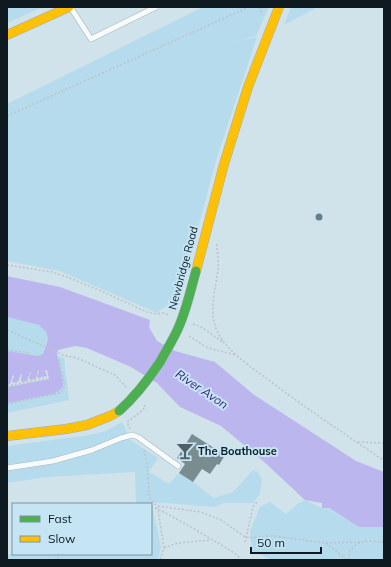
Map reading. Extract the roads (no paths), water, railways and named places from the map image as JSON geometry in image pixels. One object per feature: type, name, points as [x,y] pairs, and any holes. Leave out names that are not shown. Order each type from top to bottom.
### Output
[{"type":"main road","points":[[7,35],[68,7]]},
{"type":"main road","name":"Newbridge Road","points":[[7,436],[66,430],[87,426],[119,411],[134,398],[148,380],[172,342],[186,309],[224,164],[248,87],[272,21],[279,7]]},
{"type":"lane","points":[[68,7],[91,39],[156,7]]},
{"type":"lane","points":[[7,468],[53,461],[92,450],[132,435],[138,437],[178,466]]},
{"type":"water","name":"River Avon","points":[[7,276],[60,287],[150,320],[149,327],[157,341],[175,351],[215,362],[253,394],[356,461],[384,472],[384,527],[359,527],[329,508],[322,508],[322,503],[305,500],[262,460],[221,426],[180,407],[157,383],[131,367],[87,348],[75,346],[58,350],[57,354],[63,382],[63,387],[59,391],[53,394],[7,403],[7,351],[38,356],[43,354],[48,338],[46,332],[39,325],[7,317]]},
{"type":"place","name":"The Boathouse","points":[[185,451]]}]
